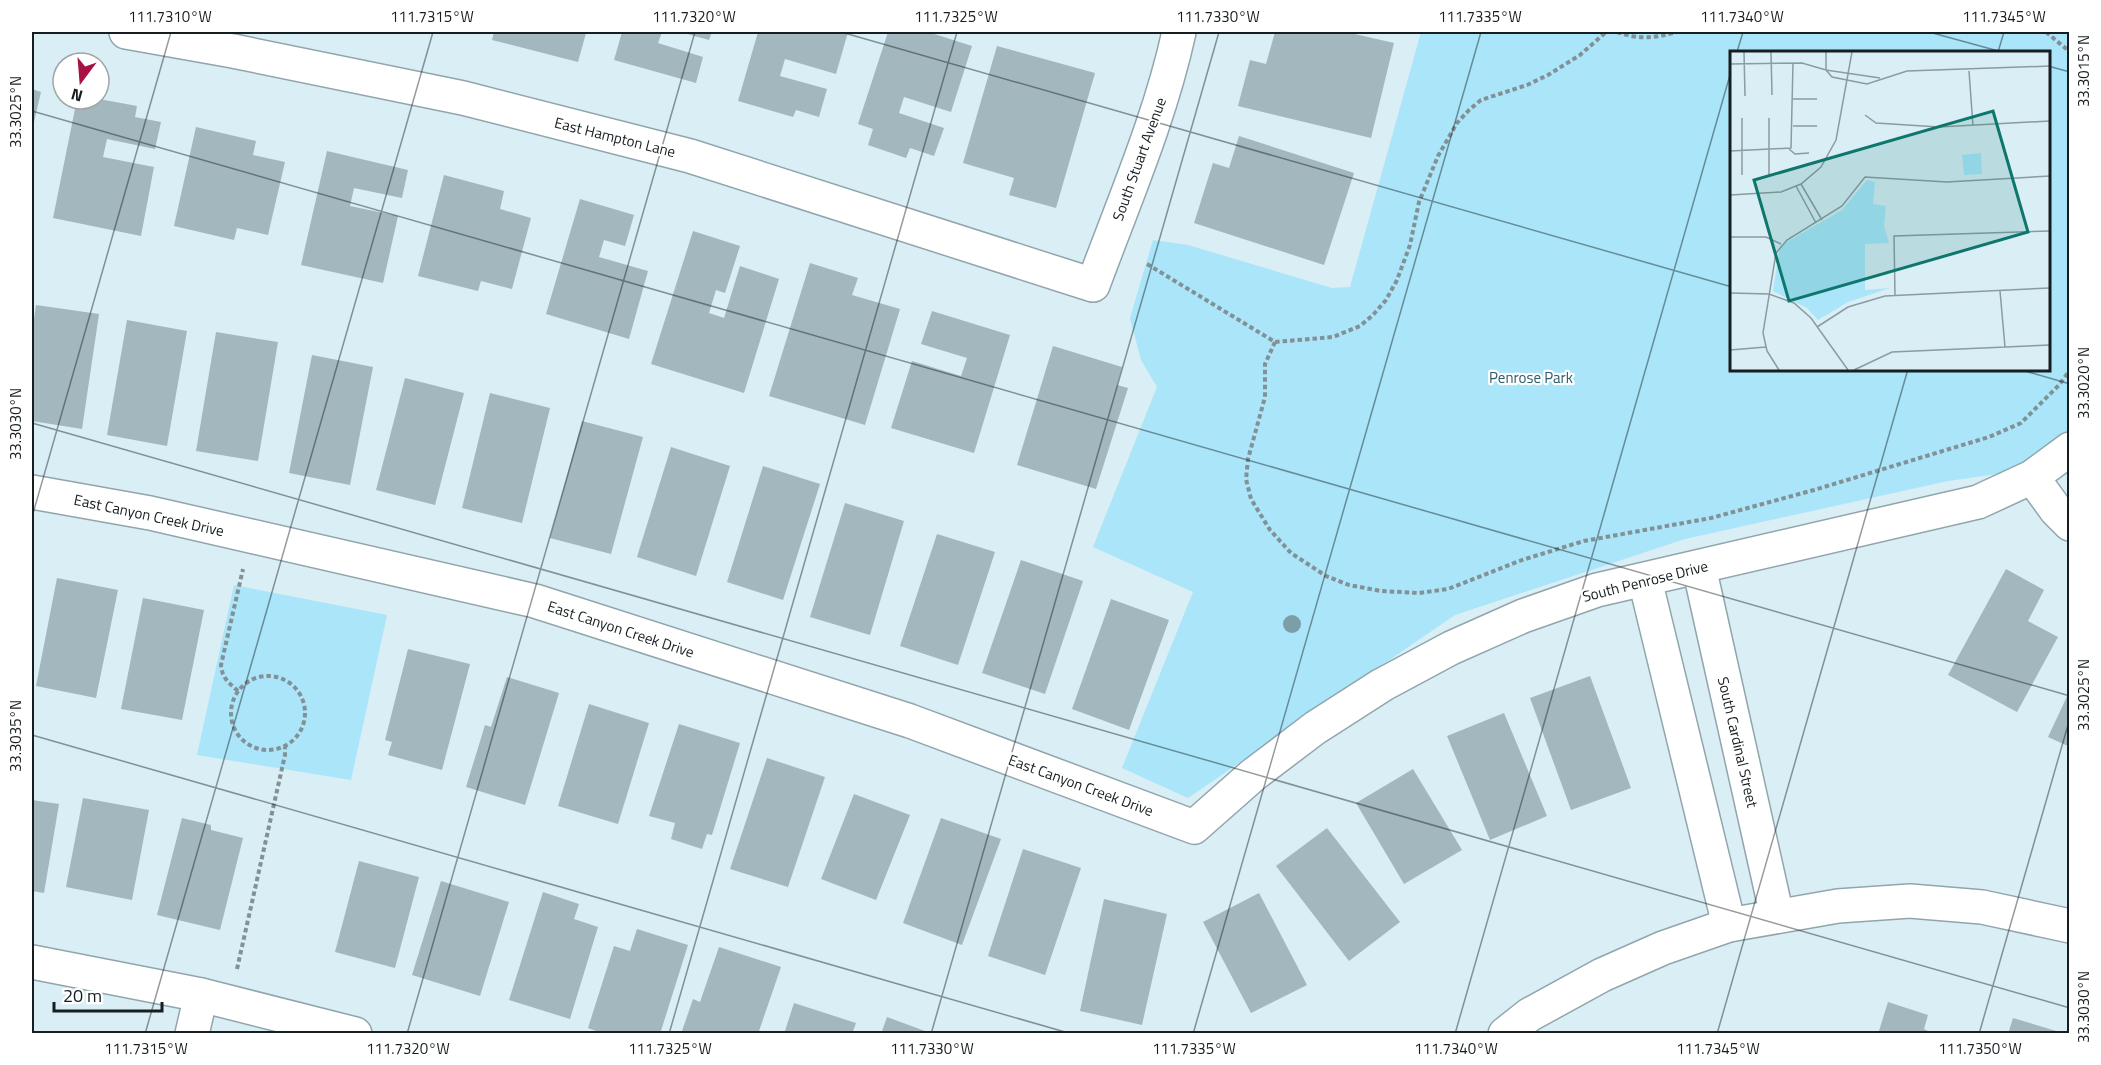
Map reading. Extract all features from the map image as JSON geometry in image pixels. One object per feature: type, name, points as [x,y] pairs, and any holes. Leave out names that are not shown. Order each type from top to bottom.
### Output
[{"type":"street","name":"East Hampton Lane","points":[[126,32],[233,51],[463,98],[690,156],[1093,285]]},
{"type":"street","name":"South Stuart Avenue","points":[[1093,285],[1149,135],[1179,32]]},
{"type":"street","name":"South Penrose Drive","points":[[1194,827],[1253,775],[1306,735],[1382,685],[1451,648],[1523,616],[1597,590],[1978,502],[2032,477],[2070,449]]},
{"type":"street","points":[[2032,477],[2056,510],[2070,524]]},
{"type":"street","name":"East Canyon Creek Drive","points":[[32,492],[150,513],[535,601],[910,722],[1194,827]]},
{"type":"street","name":"South Cardinal Street","points":[[1698,567],[1778,916]]},
{"type":"street","points":[[1645,580],[1729,925]]},
{"type":"street","points":[[1505,1034],[1528,1015],[1602,975],[1663,948],[1729,925],[1838,906],[1910,901],[1982,907],[2070,926]]},
{"type":"street","points":[[32,962],[201,995],[355,1034]]},
{"type":"street","points":[[192,1034],[201,995]]},
{"type":"path","points":[[1147,264],[1275,342],[1333,337],[1360,326],[1386,300],[1397,280],[1410,245],[1419,202],[1438,156],[1457,123],[1481,100],[1527,85],[1548,75],[1580,56],[1606,32]]},
{"type":"path","points":[[1617,32],[1631,36],[1656,38],[1677,32]]},
{"type":"path","points":[[2046,32],[2070,52]]},
{"type":"path","points":[[1275,342],[1265,364],[1265,397],[1248,459],[1246,479],[1251,499],[1270,530],[1291,553],[1326,576],[1349,585],[1391,592],[1419,593],[1448,589],[1522,560],[1584,541],[1712,518],[1989,437],[2021,423],[2052,393],[2070,370]]},
{"type":"path","points":[[238,691],[225,680],[221,665],[244,568]]},
{"type":"path","points":[[272,676],[285,680],[295,687],[302,697],[305,720],[295,740],[285,747],[262,750],[250,746],[234,727],[231,715],[233,702],[238,691],[248,682],[259,677],[272,676]]},
{"type":"path","points":[[235,978],[283,766],[285,747]]},
{"type":"green space","name":"Penrose Park","points":[[1421,32],[2069,32],[2069,430],[2046,467],[1948,481],[1685,539],[1455,615],[1188,798],[1122,768],[1193,592],[1093,547],[1157,387],[1141,360],[1130,318],[1153,240],[1188,245],[1332,288],[1350,287]]},
{"type":"green space","points":[[234,585],[387,615],[351,780],[197,755]]},
{"type":"building","points":[[494,32],[586,33],[578,62],[492,40]]},
{"type":"building","points":[[622,32],[662,32],[658,43],[703,57],[696,83],[614,60]]},
{"type":"building","points":[[680,32],[712,32],[709,40]]},
{"type":"building","points":[[758,32],[848,32],[836,74],[785,59],[780,76],[827,89],[819,117],[796,110],[793,117],[738,101]]},
{"type":"building","points":[[888,32],[928,32],[972,46],[951,112],[904,97],[899,113],[944,128],[934,156],[910,148],[906,158],[868,145],[873,129],[858,124]]},
{"type":"building","points":[[1275,32],[1346,32],[1394,43],[1371,138],[1238,106],[1250,60],[1266,64]]},
{"type":"building","points":[[997,46],[1095,73],[1056,208],[1009,195],[1014,178],[963,163]]},
{"type":"building","points":[[32,89],[41,92],[34,122],[32,121]]},
{"type":"building","points":[[111,101],[137,106],[135,117],[161,122],[155,149],[107,139],[103,157],[154,167],[141,236],[53,218],[75,111],[111,111]]},
{"type":"building","points":[[196,127],[256,141],[253,155],[285,162],[268,235],[237,228],[234,240],[174,226]]},
{"type":"building","points":[[1239,136],[1354,173],[1324,265],[1194,223],[1213,163],[1229,168]]},
{"type":"building","points":[[327,151],[408,170],[402,198],[354,188],[350,206],[398,216],[383,283],[301,265]]},
{"type":"building","points":[[444,175],[504,191],[500,209],[531,218],[512,289],[481,281],[478,291],[418,276]]},
{"type":"building","points":[[580,199],[634,215],[625,246],[604,240],[599,257],[648,271],[629,339],[546,314]]},
{"type":"building","points":[[693,231],[740,246],[725,293],[716,290],[709,313],[724,318],[740,266],[779,279],[744,393],[651,364]]},
{"type":"building","points":[[810,263],[858,278],[852,295],[900,309],[865,425],[769,396]]},
{"type":"building","points":[[36,305],[99,314],[82,429],[32,421],[32,333]]},
{"type":"building","points":[[932,311],[1010,335],[974,453],[891,428],[912,361],[961,376],[967,358],[921,344]]},
{"type":"building","points":[[127,320],[187,331],[167,446],[107,435]]},
{"type":"building","points":[[216,332],[278,342],[258,461],[196,451]]},
{"type":"building","points":[[1053,346],[1122,367],[1117,385],[1128,388],[1096,489],[1017,465]]},
{"type":"building","points":[[312,355],[373,367],[350,485],[289,473]]},
{"type":"building","points":[[405,378],[464,393],[435,505],[376,490]]},
{"type":"building","points":[[490,393],[550,408],[522,523],[462,508]]},
{"type":"building","points":[[582,421],[643,437],[611,554],[550,538]]},
{"type":"building","points":[[671,447],[730,466],[696,576],[637,557]]},
{"type":"building","points":[[763,466],[820,484],[783,600],[727,582]]},
{"type":"building","points":[[845,503],[904,521],[870,635],[810,617]]},
{"type":"building","points":[[937,534],[995,552],[958,665],[900,646]]},
{"type":"building","points":[[1021,560],[1083,581],[1045,694],[982,673]]},
{"type":"building","points":[[2006,569],[2044,590],[2028,621],[2058,637],[2017,712],[1948,675]]},
{"type":"building","points":[[57,578],[118,590],[96,698],[36,686]]},
{"type":"building","points":[[143,598],[204,610],[182,720],[121,709]]},
{"type":"building","points":[[1111,599],[1169,620],[1129,730],[1072,709]]},
{"type":"building","points":[[408,649],[470,664],[442,770],[388,755],[392,742],[385,740]]},
{"type":"building","points":[[1590,676],[1631,788],[1571,810],[1530,698]]},
{"type":"building","points":[[507,677],[559,693],[525,805],[466,787],[485,725],[491,727]]},
{"type":"building","points":[[2070,690],[2070,747],[2048,737]]},
{"type":"building","points":[[589,704],[649,723],[618,824],[558,806]]},
{"type":"building","points":[[1504,713],[1547,816],[1490,840],[1447,736]]},
{"type":"building","points":[[679,724],[740,743],[712,835],[707,834],[702,849],[671,839],[675,823],[649,816]]},
{"type":"building","points":[[767,758],[825,777],[788,887],[730,869]]},
{"type":"building","points":[[1413,769],[1462,850],[1404,884],[1356,803]]},
{"type":"building","points":[[854,794],[910,815],[876,900],[821,879]]},
{"type":"building","points":[[83,798],[149,810],[132,900],[66,887]]},
{"type":"building","points":[[32,800],[59,804],[44,893],[32,891]]},
{"type":"building","points":[[182,818],[211,825],[211,830],[243,838],[220,930],[157,915]]},
{"type":"building","points":[[941,818],[1001,839],[962,945],[903,923]]},
{"type":"building","points":[[1327,828],[1400,922],[1349,961],[1276,866]]},
{"type":"building","points":[[1023,849],[1081,868],[1045,975],[988,956]]},
{"type":"building","points":[[359,861],[419,877],[395,968],[335,952]]},
{"type":"building","points":[[441,881],[509,902],[480,996],[412,975]]},
{"type":"building","points":[[543,892],[579,904],[574,919],[598,927],[570,1019],[509,1000]]},
{"type":"building","points":[[1259,893],[1307,985],[1251,1013],[1203,922]]},
{"type":"building","points":[[1104,899],[1167,914],[1142,1025],[1080,1011]]},
{"type":"building","points":[[637,929],[688,945],[660,1034],[604,1034],[588,1028],[614,946],[630,951]]},
{"type":"building","points":[[719,947],[781,967],[758,1034],[690,1034],[682,1031],[693,999],[700,1002]]},
{"type":"building","points":[[1888,1002],[1928,1015],[1924,1029],[1934,1034],[1878,1034]]},
{"type":"building","points":[[794,1003],[856,1023],[852,1034],[784,1034]]},
{"type":"building","points":[[887,1017],[925,1031],[924,1034],[881,1034]]},
{"type":"building","points":[[2013,1018],[2063,1033],[2063,1034],[2008,1034]]}]
